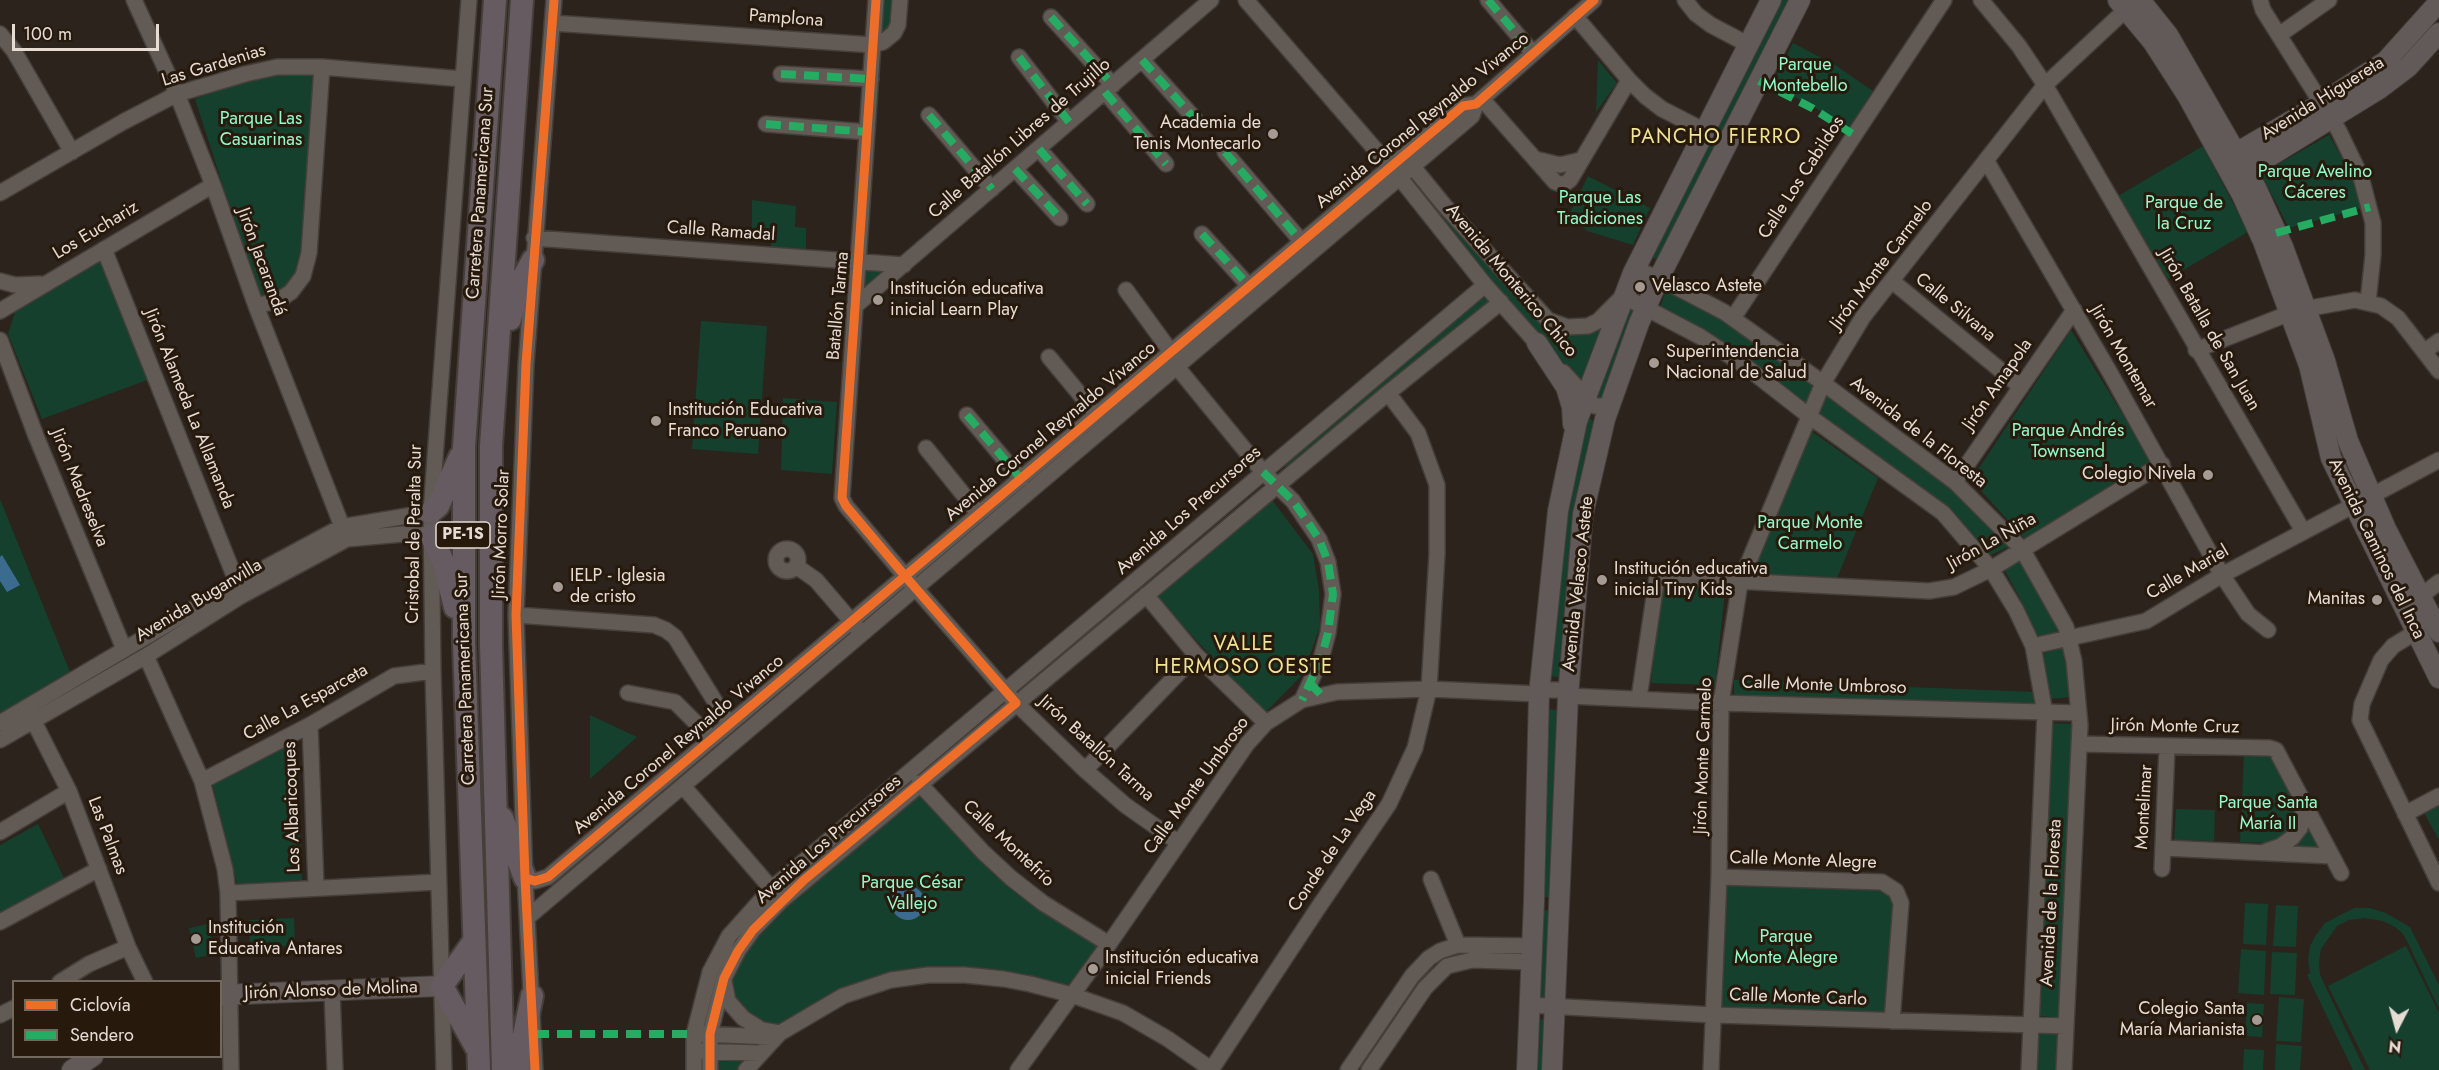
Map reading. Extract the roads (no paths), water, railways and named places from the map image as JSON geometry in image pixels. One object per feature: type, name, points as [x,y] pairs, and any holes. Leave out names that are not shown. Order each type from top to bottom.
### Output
[{"type":"highway","name":"Carretera Panamericana Sur","points":[[478,1061],[464,642],[465,447],[495,0]]},
{"type":"highway","name":"Carretera Panamericana Sur","points":[[503,1070],[490,540],[493,412],[522,0]]},
{"type":"highway","points":[[493,412],[515,296],[534,249]]},
{"type":"highway","points":[[431,512],[438,506],[465,447]]},
{"type":"highway","points":[[431,535],[444,564],[464,642]]},
{"type":"highway","points":[[495,801],[525,878]]},
{"type":"highway","points":[[474,942],[442,986],[478,1061]]},
{"type":"highway","points":[[517,1070],[532,996]]},
{"type":"main road","name":"Avenida Velasco Astete","points":[[1527,1070],[1539,694],[1558,511],[1573,440],[1585,397],[1623,296],[1772,0]]},
{"type":"main road","name":"Avenida Velasco Astete","points":[[1552,1070],[1568,696],[1583,514],[1609,406],[1646,307],[1800,0]]},
{"type":"main road","name":"Avenida Caminos del Inca","points":[[2130,2],[2153,42],[2230,156],[2240,175],[2263,241],[2297,311],[2325,361],[2348,441],[2372,497],[2439,632]]},
{"type":"main road","name":"Avenida Higuereta","points":[[2240,175],[2327,111],[2386,61],[2439,2]]},
{"type":"main road","name":"Avenida Higuereta","points":[[2230,156],[2379,89],[2408,67],[2439,33]]},
{"type":"main road","name":"Avenida Caminos del Inca","points":[[2297,311],[2331,458],[2439,678]]},
{"type":"main road","points":[[1537,343],[1559,374],[1569,395],[1573,413],[1573,440]]},
{"type":"main road","points":[[1534,901],[1559,903]]},
{"type":"main road","name":"Jirón Alonso de Molina","points":[[224,994],[332,992],[442,986]]},
{"type":"main road","points":[[72,1070],[90,1058]]},
{"type":"street","name":"Cristobal de Peralta Sur","points":[[444,1070],[431,512],[469,0]]},
{"type":"street","name":"Jirón Morro Solar","points":[[535,1070],[525,878],[516,615],[526,364],[554,0]]},
{"type":"street","name":"Batallón Tarma","points":[[876,0],[842,498],[846,506],[916,588]]},
{"type":"street","points":[[873,45],[883,42],[894,33],[898,25],[900,0]]},
{"type":"street","name":"Calle Batallón Libres de Trujillo","points":[[854,308],[1211,0]]},
{"type":"street","name":"Avenida Monterico Chico","points":[[1246,0],[1395,173],[1485,285],[1585,397],[1594,406],[1609,406]]},
{"type":"street","points":[[1488,0],[1533,53]]},
{"type":"street","name":"Avenida Coronel Reynaldo Vivanco","points":[[527,918],[916,588],[1043,470],[1172,358],[1395,173],[1463,106],[1479,101],[1594,0]]},
{"type":"street","points":[[1685,0],[1696,14],[1711,25],[1749,45]]},
{"type":"street","name":"Calle Los Cabildos","points":[[1733,318],[1944,0]]},
{"type":"street","name":"Jirón Batalla de San Juan","points":[[1981,0],[2019,46],[2045,85],[2196,350],[2304,531]]},
{"type":"street","points":[[2260,0],[2263,10],[2327,111],[2361,177],[2372,214],[2374,245],[2368,302]]},
{"type":"street","points":[[2279,35],[2330,0]]},
{"type":"street","name":"Jirón Jacarandá","points":[[137,1],[213,185],[255,306],[344,533]]},
{"type":"street","name":"Jirón Monte Carmelo","points":[[1711,1070],[1719,877],[1721,703],[1740,583],[1823,383],[1863,317],[2045,85],[2130,2]]},
{"type":"street","points":[[1575,16],[1629,80],[1662,109],[1705,131]]},
{"type":"street","points":[[1051,17],[1109,88],[1166,164]]},
{"type":"street","name":"Pamplona","points":[[552,22],[873,45]]},
{"type":"street","points":[[0,34],[14,51],[72,152]]},
{"type":"street","points":[[1019,57],[1069,122]]},
{"type":"street","points":[[1142,60],[1195,119]]},
{"type":"street","name":"Las Gardenias","points":[[0,193],[123,122],[177,94],[277,67],[322,67],[463,79]]},
{"type":"street","points":[[255,306],[279,300],[291,292],[303,276],[309,254],[322,67]]},
{"type":"street","points":[[781,74],[871,79]]},
{"type":"street","points":[[1479,101],[1555,182],[1563,185],[1570,180],[1629,80]]},
{"type":"street","name":"Avenida Coronel Reynaldo Vivanco","points":[[1413,167],[1472,117],[1479,101]]},
{"type":"street","points":[[929,115],[992,189]]},
{"type":"street","points":[[766,124],[867,132]]},
{"type":"street","points":[[1039,149],[1087,204]]},
{"type":"street","points":[[1225,152],[1302,242]]},
{"type":"street","name":"Jirón Montemar","points":[[1986,160],[2162,464],[2222,575],[2248,614],[2268,630]]},
{"type":"street","points":[[1395,173],[1413,167]]},
{"type":"street","name":"Avenida Monterico Chico","points":[[1413,167],[1444,205],[1548,320],[1567,327],[1587,326],[1598,321],[1623,296]]},
{"type":"street","points":[[1015,169],[1060,218]]},
{"type":"street","name":"Avenida Coronel Reynaldo Vivanco","points":[[548,877],[1021,479],[1043,470],[1097,415],[1172,358],[1249,286],[1302,242],[1395,173]]},
{"type":"street","name":"Los Euchariz","points":[[0,310],[213,185]]},
{"type":"street","points":[[1202,234],[1249,286]]},
{"type":"street","name":"Jirón Alameda La Allamanda","points":[[104,249],[237,583]]},
{"type":"street","name":"Calle Ramadal","points":[[534,249],[904,265]]},
{"type":"street","name":"Avenida de la Floresta","points":[[1634,273],[1642,272],[1659,278],[1733,318],[1955,482],[2022,549],[2070,638],[2079,713],[2064,1070]]},
{"type":"street","points":[[0,281],[15,285],[46,283]]},
{"type":"street","name":"Calle Silvana","points":[[1892,281],[2021,387]]},
{"type":"street","name":"Avenida Los Precursores","points":[[694,1070],[694,1034],[704,989],[720,950],[743,918],[776,895],[919,783],[1263,472],[1485,285]]},
{"type":"street","points":[[1126,290],[1172,358],[1263,472],[1307,520],[1319,539],[1328,562],[1333,594],[1328,633],[1321,659],[1302,700]]},
{"type":"street","name":"Avenida de la Floresta","points":[[1623,296],[1701,337],[1745,366],[1809,416],[1943,513],[1991,569],[2016,610],[2033,646],[2045,713],[2029,1070]]},
{"type":"street","points":[[2196,350],[2297,311],[2344,301],[2368,302],[2381,306],[2398,318],[2439,371]]},
{"type":"street","name":"Avenida Los Precursores","points":[[710,1070],[710,1034],[724,978],[738,951],[776,895],[1011,698],[1146,595],[1501,302]]},
{"type":"street","name":"Jirón Amapola","points":[[1955,482],[2074,310]]},
{"type":"street","name":"Jirón Madreselva","points":[[0,340],[36,436],[124,649]]},
{"type":"street","points":[[2425,351],[2439,340]]},
{"type":"street","points":[[1048,357],[1097,415]]},
{"type":"street","name":"Conde de La Vega","points":[[1211,1070],[1389,804],[1415,748],[1429,689],[1437,554],[1437,485],[1418,433],[1388,393]]},
{"type":"street","points":[[967,416],[1021,479]]},
{"type":"street","points":[[926,448],[979,514]]},
{"type":"street","name":"Calle Mariel","points":[[2033,646],[2146,621],[2222,575],[2439,460]]},
{"type":"street","name":"Jirón La Niña","points":[[1639,698],[1657,577],[1929,591],[1954,586],[1991,569],[2162,464]]},
{"type":"street","name":"Avenida Buganvilla","points":[[0,740],[30,714],[124,649],[237,583],[344,533],[431,512]]},
{"type":"street","name":"Avenida Buganvilla","points":[[0,723],[30,714],[146,656],[344,533],[431,535]]},
{"type":"street","points":[[796,566],[816,580],[862,634]]},
{"type":"street","points":[[2421,597],[2439,582]]},
{"type":"street","name":"Jirón Batallón Tarma","points":[[916,588],[1011,698],[1085,770],[1125,805],[1179,843]]},
{"type":"street","points":[[1146,595],[1196,655],[1266,723]]},
{"type":"street","points":[[516,615],[654,626],[666,630],[675,637],[729,724]]},
{"type":"street","points":[[2416,632],[2393,646],[2381,660],[2360,712],[2361,727],[2439,883]]},
{"type":"street","points":[[1085,770],[1196,655]]},
{"type":"street","points":[[146,656],[202,781],[225,869],[228,892],[224,994],[231,1070]]},
{"type":"street","name":"Calle La Esparceta","points":[[202,781],[310,725],[393,676],[433,671]]},
{"type":"street","points":[[1310,683],[1321,695]]},
{"type":"street","name":"Calle Monte Umbroso","points":[[1018,1070],[1109,944],[1247,744],[1266,723],[1302,700],[1337,692],[1429,689],[1539,694],[1545,690],[1561,690],[1568,696],[1721,703],[2079,713]]},
{"type":"street","points":[[628,693],[675,702],[712,739]]},
{"type":"street","name":"Las Palmas","points":[[30,714],[69,791],[128,947],[144,980]]},
{"type":"street","name":"Los Albaricoques","points":[[310,725],[316,887]]},
{"type":"street","name":"Jirón Monte Cruz","points":[[2079,744],[2270,748],[2276,750],[2281,756],[2303,798]]},
{"type":"street","name":"Montelimar","points":[[2162,869],[2167,747]]},
{"type":"street","name":"Calle Montefrío","points":[[919,783],[983,852],[1011,878],[1043,903],[1109,944]]},
{"type":"street","points":[[683,786],[776,895]]},
{"type":"street","points":[[0,832],[69,791]]},
{"type":"street","points":[[2405,814],[2439,796]]},
{"type":"street","points":[[2263,853],[2281,846],[2300,828],[2303,819],[2303,798]]},
{"type":"street","points":[[2303,798],[2341,873]]},
{"type":"street","points":[[2163,848],[2332,855]]},
{"type":"street","points":[[0,922],[99,869]]},
{"type":"street","points":[[525,878],[535,881],[548,877]]},
{"type":"street","points":[[548,877],[542,885],[542,891],[548,900]]},
{"type":"street","name":"Calle Monte Alegre","points":[[1719,877],[1882,882],[1896,891],[1901,903],[1892,1021]]},
{"type":"street","points":[[1431,879],[1458,945]]},
{"type":"street","points":[[228,892],[438,882]]},
{"type":"street","points":[[1348,1070],[1418,969],[1440,951],[1458,945],[1532,954]]},
{"type":"street","points":[[62,980],[89,964],[128,947]]},
{"type":"street","points":[[1369,1070],[1425,988],[1447,966],[1472,960],[1532,954]]},
{"type":"street","points":[[746,1070],[777,1035],[843,996],[865,987],[928,975],[1004,979],[1072,996],[1124,1014],[1168,1039],[1211,1070]]},
{"type":"street","points":[[724,978],[728,1001],[743,1018],[762,1030],[777,1035]]},
{"type":"street","points":[[332,992],[336,1070]]},
{"type":"street","name":"Calle Monte Carlo","points":[[1529,1005],[1714,1015],[2066,1026]]},
{"type":"street","points":[[694,1034],[777,1035]]},
{"type":"street","points":[[694,1051],[760,1053]]},
{"type":"water","points":[[2,555],[20,585],[7,592],[0,581],[0,557]]},
{"type":"water","points":[[908,886],[920,891],[925,903],[920,915],[908,920],[896,915],[891,903],[896,891]]},
{"type":"place","name":"Academia de Tenis Montecarlo","points":[[1273,134]]},
{"type":"place","name":"Velasco Astete","points":[[1640,287]]},
{"type":"place","name":"Institución educativa inicial Learn Play","points":[[878,300]]},
{"type":"place","name":"Superintendencia Nacional de Salud","points":[[1654,363]]},
{"type":"place","name":"Institución Educativa Franco Peruano","points":[[656,421]]},
{"type":"place","name":"Colegio Nivela","points":[[2208,475]]},
{"type":"place","name":"Institución educativa inicial Tiny Kids","points":[[1602,580]]},
{"type":"place","name":"IELP - Iglesia de cristo","points":[[558,587]]},
{"type":"place","name":"Manitas","points":[[2377,600]]},
{"type":"place","name":"Institución Educativa Antares","points":[[196,939]]},
{"type":"place","name":"Institución educativa inicial Friends","points":[[1093,969]]},
{"type":"place","name":"Colegio Santa María Marianista","points":[[2257,1020]]},
{"type":"district","name":"PANCHO FIERRO","points":[[1716,138]]},
{"type":"district","name":"VALLE HERMOSO OESTE","points":[[1244,656]]},
{"type":"park label","name":"Parque Montebello","points":[[1805,76]]},
{"type":"park label","name":"Parque Las Casuarinas","points":[[261,130]]},
{"type":"park label","name":"Parque Avelino Cáceres","points":[[2315,183]]},
{"type":"park label","name":"Parque Las Tradiciones","points":[[1600,209]]},
{"type":"park label","name":"Parque de la Cruz","points":[[2184,214]]},
{"type":"park label","name":"Parque Andrés Townsend","points":[[2068,442]]},
{"type":"park label","name":"Parque Monte Carmelo","points":[[1810,534]]},
{"type":"park label","name":"Parque Santa María II","points":[[2268,814]]},
{"type":"park label","name":"Parque César Vallejo","points":[[912,894]]},
{"type":"park label","name":"Parque Monte Alegre","points":[[1786,948]]}]
